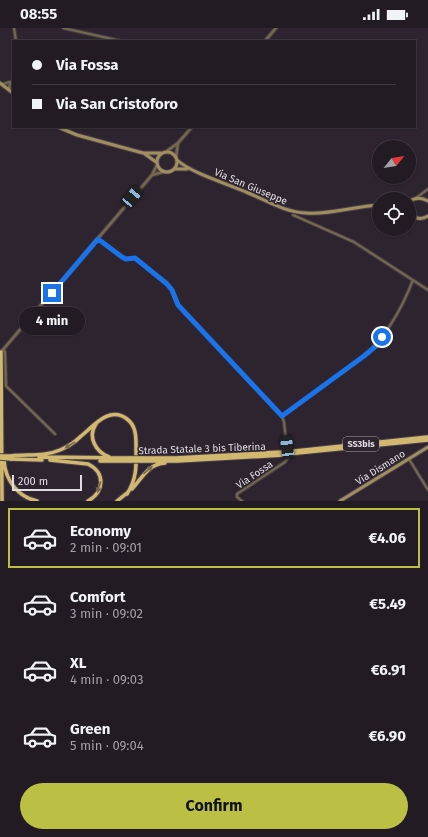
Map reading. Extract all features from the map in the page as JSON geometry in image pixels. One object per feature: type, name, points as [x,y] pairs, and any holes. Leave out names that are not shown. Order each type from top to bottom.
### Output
[{"type":"highway","points":[[1,352],[2,501]]},
{"type":"highway","points":[[11,458],[46,455],[61,450],[73,443],[105,416],[112,414],[118,415],[129,421],[134,430],[136,470],[133,482],[126,494]]},
{"type":"highway","points":[[99,420],[93,433],[93,439],[98,450],[102,454],[109,457],[130,460]]},
{"type":"highway","points":[[2,432],[6,472],[10,480],[15,488],[23,495],[37,501]]},
{"type":"highway","name":"Strada Statale 3 bis Tiberina","points":[[0,457],[50,460],[190,459],[296,452],[428,438]]},
{"type":"highway","name":"Strada Statale 3 bis Tiberina","points":[[11,458],[130,460]]},
{"type":"highway","points":[[117,501],[126,494],[148,469],[162,463],[170,463],[177,459]]},
{"type":"highway","points":[[50,460],[84,464],[94,467],[100,478],[101,484],[97,493],[88,501]]},
{"type":"main road","points":[[1,83],[12,92]]},
{"type":"main road","points":[[60,128],[77,135],[143,153],[161,153],[167,151],[172,153],[176,158],[177,165],[169,172],[163,172],[156,163],[143,153]]},
{"type":"main road","points":[[156,163],[161,153]]},
{"type":"main road","name":"Via San Giuseppe","points":[[176,158],[189,169],[280,207],[297,212],[307,214],[326,213],[372,206]]},
{"type":"main road","name":"Via San Giuseppe","points":[[174,169],[189,169]]},
{"type":"main road","points":[[416,198],[423,198],[428,201]]},
{"type":"main road","points":[[416,218],[427,217]]},
{"type":"main road","name":"Via Dismano","points":[[340,501],[428,447]]},
{"type":"street","points":[[14,28],[16,40]]},
{"type":"street","points":[[63,28],[117,40]]},
{"type":"street","points":[[266,40],[276,28]]},
{"type":"street","points":[[1,83],[12,82]]},
{"type":"street","points":[[8,89],[12,82]]},
{"type":"street","points":[[8,89],[12,87]]},
{"type":"street","points":[[167,151],[178,143],[191,128]]},
{"type":"street","points":[[176,158],[178,143]]},
{"type":"street","points":[[55,434],[6,386],[5,352],[1,352],[152,175],[156,163]]},
{"type":"street","points":[[152,175],[163,172]]},
{"type":"street","points":[[416,198],[428,189]]},
{"type":"street","points":[[293,215],[354,242],[428,290]]},
{"type":"street","points":[[98,239],[122,257],[126,259],[135,258],[167,284],[172,290],[178,305],[282,416],[376,346],[403,305],[413,280]]},
{"type":"street","name":"Via Fossa","points":[[242,501],[237,497],[237,494],[286,462],[288,458],[282,416]]},
{"type":"street","points":[[409,459],[428,490]]},
{"type":"route","points":[[52,293],[98,239],[122,257],[126,259],[135,258],[167,284],[172,290],[173,297],[178,305],[282,416],[364,356],[376,346],[382,337]]}]
